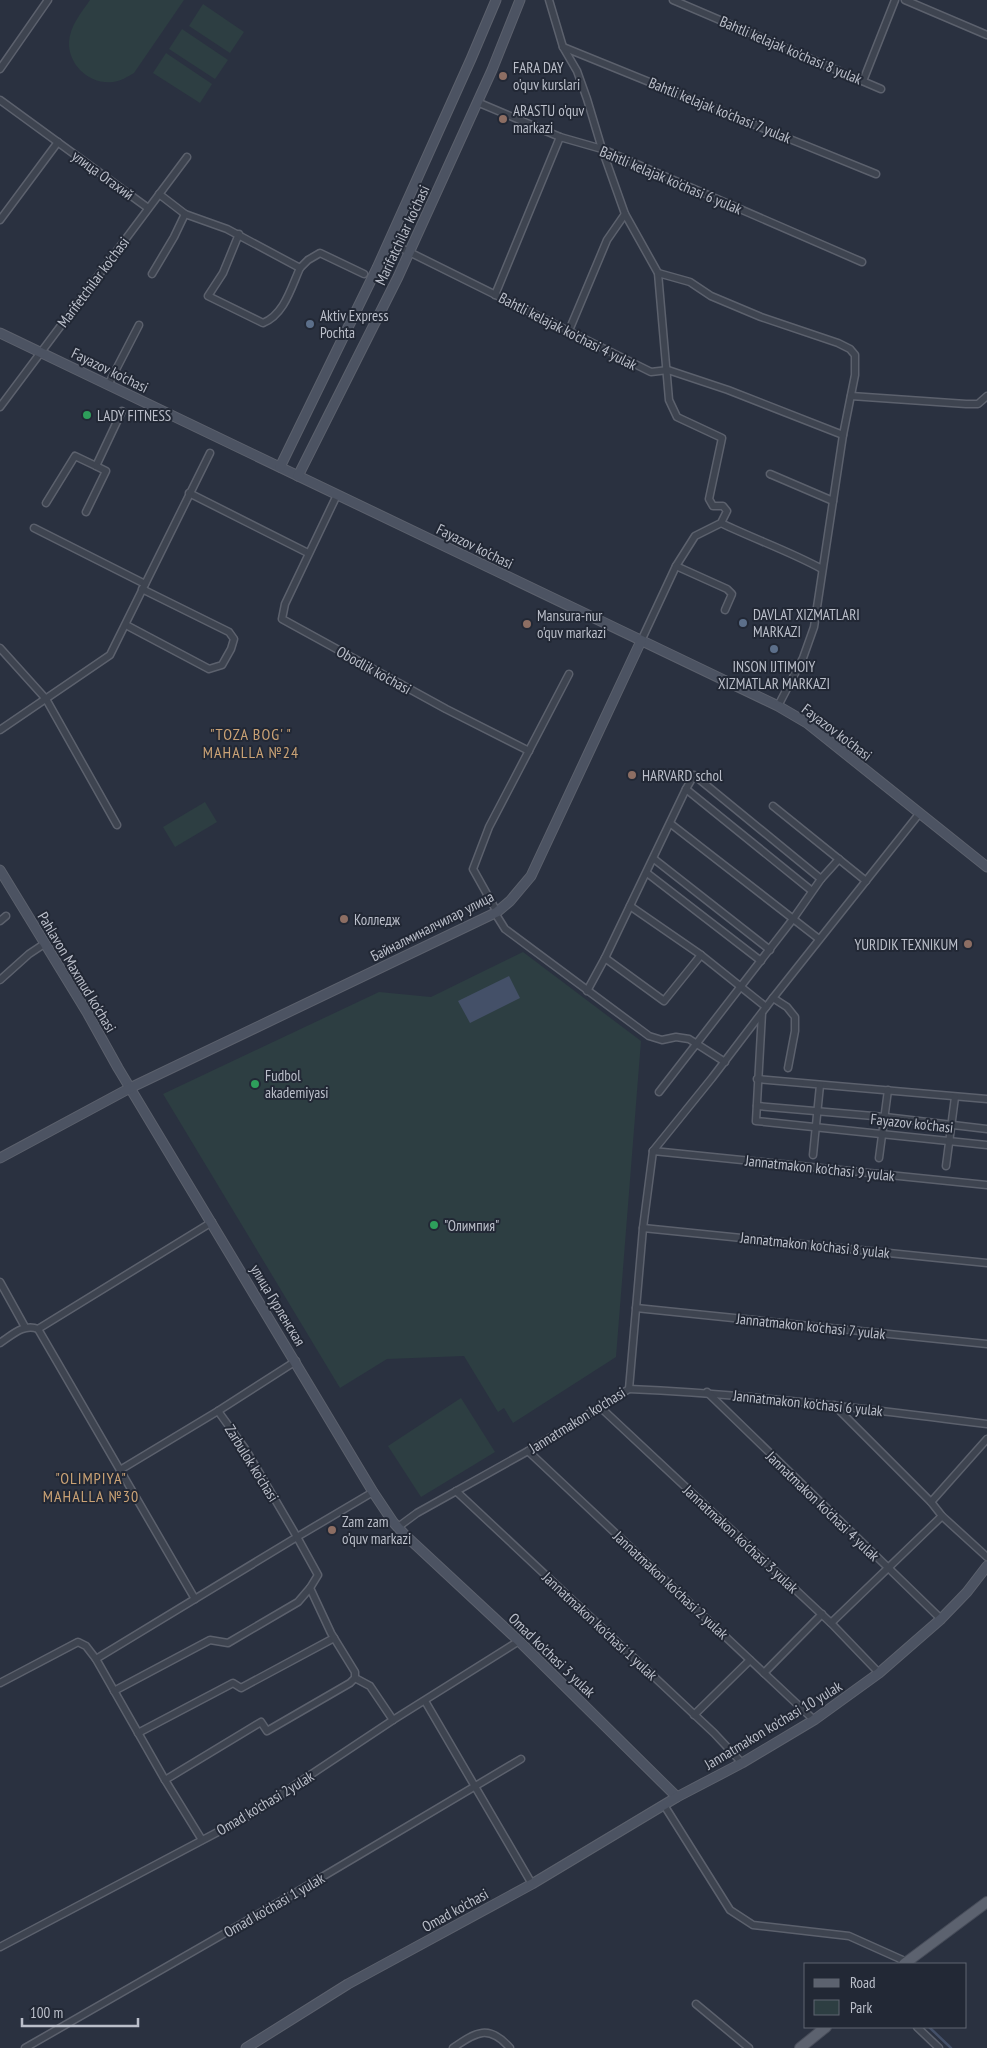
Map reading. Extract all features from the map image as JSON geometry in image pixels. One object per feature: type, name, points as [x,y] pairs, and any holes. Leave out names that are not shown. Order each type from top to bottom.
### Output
[{"type":"main road","points":[[906,1963],[987,1902]]},
{"type":"main road","points":[[800,2048],[825,2028]]},
{"type":"street","points":[[0,69],[48,0]]},
{"type":"street","name":"Marifatchilar ko'chasi","points":[[280,467],[389,242],[472,59],[496,0]]},
{"type":"street","name":"Marifatchilar ko'chasi","points":[[298,476],[409,252],[477,102],[520,0]]},
{"type":"street","points":[[548,0],[563,47],[577,71],[625,214],[658,273],[668,370],[669,400],[677,417],[722,438],[709,498],[713,506],[723,506],[728,511],[721,523],[769,545],[789,551],[822,569]]},
{"type":"street","name":"Bahtli kelajak ko'chasi 8 yulak","points":[[673,0],[881,89]]},
{"type":"street","points":[[863,81],[895,0]]},
{"type":"street","points":[[905,0],[987,35]]},
{"type":"street","name":"Bahtli kelajak ko'chasi 7 yulak","points":[[563,47],[876,174]]},
{"type":"street","name":"улица Огахий","points":[[0,100],[148,208]]},
{"type":"street","name":"Bahtli kelajak ko'chasi 6 yulak","points":[[477,102],[560,136],[602,149],[862,262]]},
{"type":"street","points":[[495,295],[560,136]]},
{"type":"street","name":"улица Огахий","points":[[0,220],[58,142]]},
{"type":"street","name":"Marifetchilar ko'chasi","points":[[0,407],[187,157]]},
{"type":"street","points":[[158,194],[185,214],[239,234],[300,268]]},
{"type":"street","points":[[152,274],[185,214]]},
{"type":"street","points":[[568,333],[607,240],[625,214]]},
{"type":"street","points":[[239,234],[222,272],[208,296],[263,323],[272,320],[286,300],[300,268],[308,260],[320,253],[364,274]]},
{"type":"street","name":"Bahtli kelajak ko'chasi 4 yulak","points":[[389,242],[568,333],[650,372],[668,370],[764,403],[844,435]]},
{"type":"street","points":[[658,273],[690,282],[711,296],[761,317],[838,343],[850,348],[855,355],[855,375],[814,627],[803,658],[778,706]]},
{"type":"street","points":[[108,385],[139,325]]},
{"type":"street","name":"Fayazov ko'chasi","points":[[0,333],[778,706],[807,723],[987,867]]},
{"type":"street","points":[[851,396],[966,404],[978,404],[987,396]]},
{"type":"street","points":[[96,466],[122,411]]},
{"type":"street","points":[[0,730],[110,655],[188,493],[210,453]]},
{"type":"street","points":[[46,503],[74,456],[106,471],[86,512]]},
{"type":"street","points":[[770,474],[833,502]]},
{"type":"street","points":[[188,493],[308,553]]},
{"type":"street","name":"Obodlik ko'chasi","points":[[337,494],[285,604],[282,619],[446,710],[529,752]]},
{"type":"street","name":"Байналминалчилар улица","points":[[0,1158],[130,1088],[496,912],[510,901],[531,876],[676,566],[694,536],[721,523]]},
{"type":"street","points":[[34,528],[229,632],[234,639],[222,665],[209,669],[126,625]]},
{"type":"street","points":[[676,566],[727,588],[732,594],[725,610]]},
{"type":"street","points":[[0,648],[46,699],[116,825]]},
{"type":"street","points":[[569,674],[489,827],[473,869],[505,928],[587,991],[649,1036],[662,1040],[676,1037],[689,1038],[725,1062]]},
{"type":"street","points":[[587,991],[694,775],[821,879]]},
{"type":"street","points":[[686,789],[812,891]]},
{"type":"street","points":[[772,806],[866,881]]},
{"type":"street","points":[[653,1151],[919,814]]},
{"type":"street","points":[[671,824],[819,939]]},
{"type":"street","points":[[654,859],[770,950]]},
{"type":"street","points":[[659,1092],[794,919],[812,891],[838,859]]},
{"type":"street","name":"Pahlavon Maxmud ko'chasi","points":[[0,870],[88,1014],[130,1088]]},
{"type":"street","points":[[647,873],[761,961]]},
{"type":"street","points":[[630,906],[701,955],[741,987],[764,1010],[756,1106],[885,1117],[987,1129]]},
{"type":"street","points":[[0,921],[6,916]]},
{"type":"street","points":[[0,980],[29,954],[44,944]]},
{"type":"street","points":[[605,958],[664,1001],[701,955]]},
{"type":"street","points":[[773,998],[786,1006],[795,1017],[795,1030],[788,1068]]},
{"type":"street","name":"Fayazov ko'chasi","points":[[758,1079],[987,1099]]},
{"type":"street","points":[[813,1155],[819,1111],[820,1085]]},
{"type":"street","name":"улица Гурленская","points":[[130,1088],[296,1361],[373,1492],[405,1535]]},
{"type":"street","points":[[879,1158],[888,1090]]},
{"type":"street","points":[[946,1166],[954,1097]]},
{"type":"street","name":"Fayazov ko'chasi","points":[[756,1106],[756,1121],[987,1145]]},
{"type":"street","name":"Jannatmakon ko'chasi 9 yulak","points":[[653,1151],[987,1185]]},
{"type":"street","name":"Jannatmakon ko'chasi","points":[[398,1527],[417,1513],[528,1451],[629,1389],[632,1374],[643,1228],[653,1151]]},
{"type":"street","points":[[38,1329],[212,1222]]},
{"type":"street","name":"Jannatmakon ko'chasi 8 yulak","points":[[643,1228],[987,1263]]},
{"type":"street","points":[[0,1282],[25,1327]]},
{"type":"street","name":"Jannatmakon ko'chasi 7 yulak","points":[[636,1308],[987,1344]]},
{"type":"street","points":[[0,1343],[25,1327],[31,1326],[38,1329],[195,1599]]},
{"type":"street","points":[[218,1411],[296,1361]]},
{"type":"street","name":"Jannatmakon ko'chasi 6 yulak","points":[[629,1389],[707,1392],[834,1405],[987,1424]]},
{"type":"street","name":"Jannatmakon ko'chasi 4 yulak","points":[[707,1392],[940,1620]]},
{"type":"street","points":[[834,1405],[931,1502],[942,1516],[987,1557]]},
{"type":"street","name":"Jannatmakon ko'chasi 3 yulak","points":[[600,1407],[822,1614],[879,1672]]},
{"type":"street","name":"Zarbulok ko'chasi","points":[[120,1470],[218,1411],[246,1450],[318,1575],[310,1588]]},
{"type":"street","points":[[931,1502],[987,1439]]},
{"type":"street","name":"Jannatmakon ko'chasi 2 yulak","points":[[528,1451],[814,1720]]},
{"type":"street","name":"Jannatmakon ko'chasi 1 yulak","points":[[456,1491],[694,1715],[742,1763]]},
{"type":"street","points":[[96,1658],[373,1492]]},
{"type":"street","points":[[831,1623],[942,1516]]},
{"type":"street","name":"Omad ko'chasi 3 yulak","points":[[405,1535],[519,1641],[677,1797]]},
{"type":"street","name":"Jannatmakon ko'chasi 10 yulak","points":[[677,1797],[742,1763],[847,1698],[940,1620],[987,1566]]},
{"type":"street","points":[[114,1691],[210,1640],[228,1643],[298,1602],[310,1588],[334,1638],[356,1672],[355,1678],[350,1684],[267,1731],[261,1722],[165,1780]]},
{"type":"street","points":[[764,1673],[822,1614]]},
{"type":"street","points":[[138,1733],[233,1683],[241,1688],[334,1638]]},
{"type":"street","name":"Omad ko'chasi 2yulak","points":[[0,1947],[250,1815],[393,1720],[519,1641]]},
{"type":"street","points":[[0,1683],[78,1642],[86,1646],[96,1658],[165,1780],[202,1840]]},
{"type":"street","points":[[694,1715],[750,1660]]},
{"type":"street","points":[[355,1678],[370,1686],[393,1720]]},
{"type":"street","points":[[425,1701],[532,1884]]},
{"type":"street","name":"Omad ko'chasi 1 yulak","points":[[25,2048],[521,1759]]},
{"type":"street","name":"Omad ko'chasi","points":[[246,2048],[348,1984],[532,1884],[677,1797]]},
{"type":"street","points":[[664,1805],[730,1910],[753,1925],[849,1936],[906,1963]]},
{"type":"street","points":[[696,2004],[749,2048]]},
{"type":"street","points":[[918,2028],[939,2048]]},
{"type":"street","points":[[453,2048],[471,2035],[485,2032],[500,2037],[510,2048]]},
{"type":"green space","points":[[90,0],[184,0],[134,73],[119,81],[104,82],[89,77],[82,72],[76,66],[70,50],[71,31]]},
{"type":"green space","points":[[203,4],[244,32],[230,53],[189,26]]},
{"type":"green space","points":[[182,29],[228,60],[215,79],[169,49]]},
{"type":"green space","points":[[166,53],[212,84],[200,103],[153,73]]},
{"type":"green space","points":[[205,802],[217,822],[175,847],[163,827]]},
{"type":"green space","name":"\"Олимпия\"","points":[[523,952],[641,1041],[616,1357],[513,1423],[504,1408],[498,1412],[464,1356],[387,1359],[340,1388],[163,1094],[379,992],[431,997]]},
{"type":"green space","points":[[461,1398],[495,1452],[421,1497],[388,1446]]},
{"type":"water","points":[[509,976],[520,998],[470,1023],[458,1001]]},
{"type":"waterway","points":[[930,2028],[951,2048]]},
{"type":"place","name":"FARA DAY o'quv kurslari","points":[[503,76]]},
{"type":"place","name":"ARASTU o'quv markazi","points":[[503,119]]},
{"type":"place","name":"Aktiv Express Pochta","points":[[310,324]]},
{"type":"place","name":"LADY FITNESS","points":[[87,415]]},
{"type":"place","name":"DAVLAT XIZMATLARI MARKAZI","points":[[743,623]]},
{"type":"place","name":"Mansura-nur o'quv markazi","points":[[527,624]]},
{"type":"place","name":"INSON IJTIMOIY XIZMATLAR MARKAZI","points":[[774,649]]},
{"type":"place","name":"HARVARD schol","points":[[632,775]]},
{"type":"place","name":"Колледж","points":[[344,919]]},
{"type":"place","name":"YURIDIK TEXNIKUM","points":[[968,944]]},
{"type":"place","name":"Fudbol akademiyasi","points":[[255,1084]]},
{"type":"place","name":"\"Олимпия\"","points":[[434,1225]]},
{"type":"place","name":"Zam zam o'quv markazi","points":[[332,1530]]},
{"type":"district","name":"\"TOZA BOG' \" MAHALLA №24","points":[[251,743]]},
{"type":"district","name":"\"OLIMPIYA\" MAHALLA №30","points":[[91,1487]]}]
